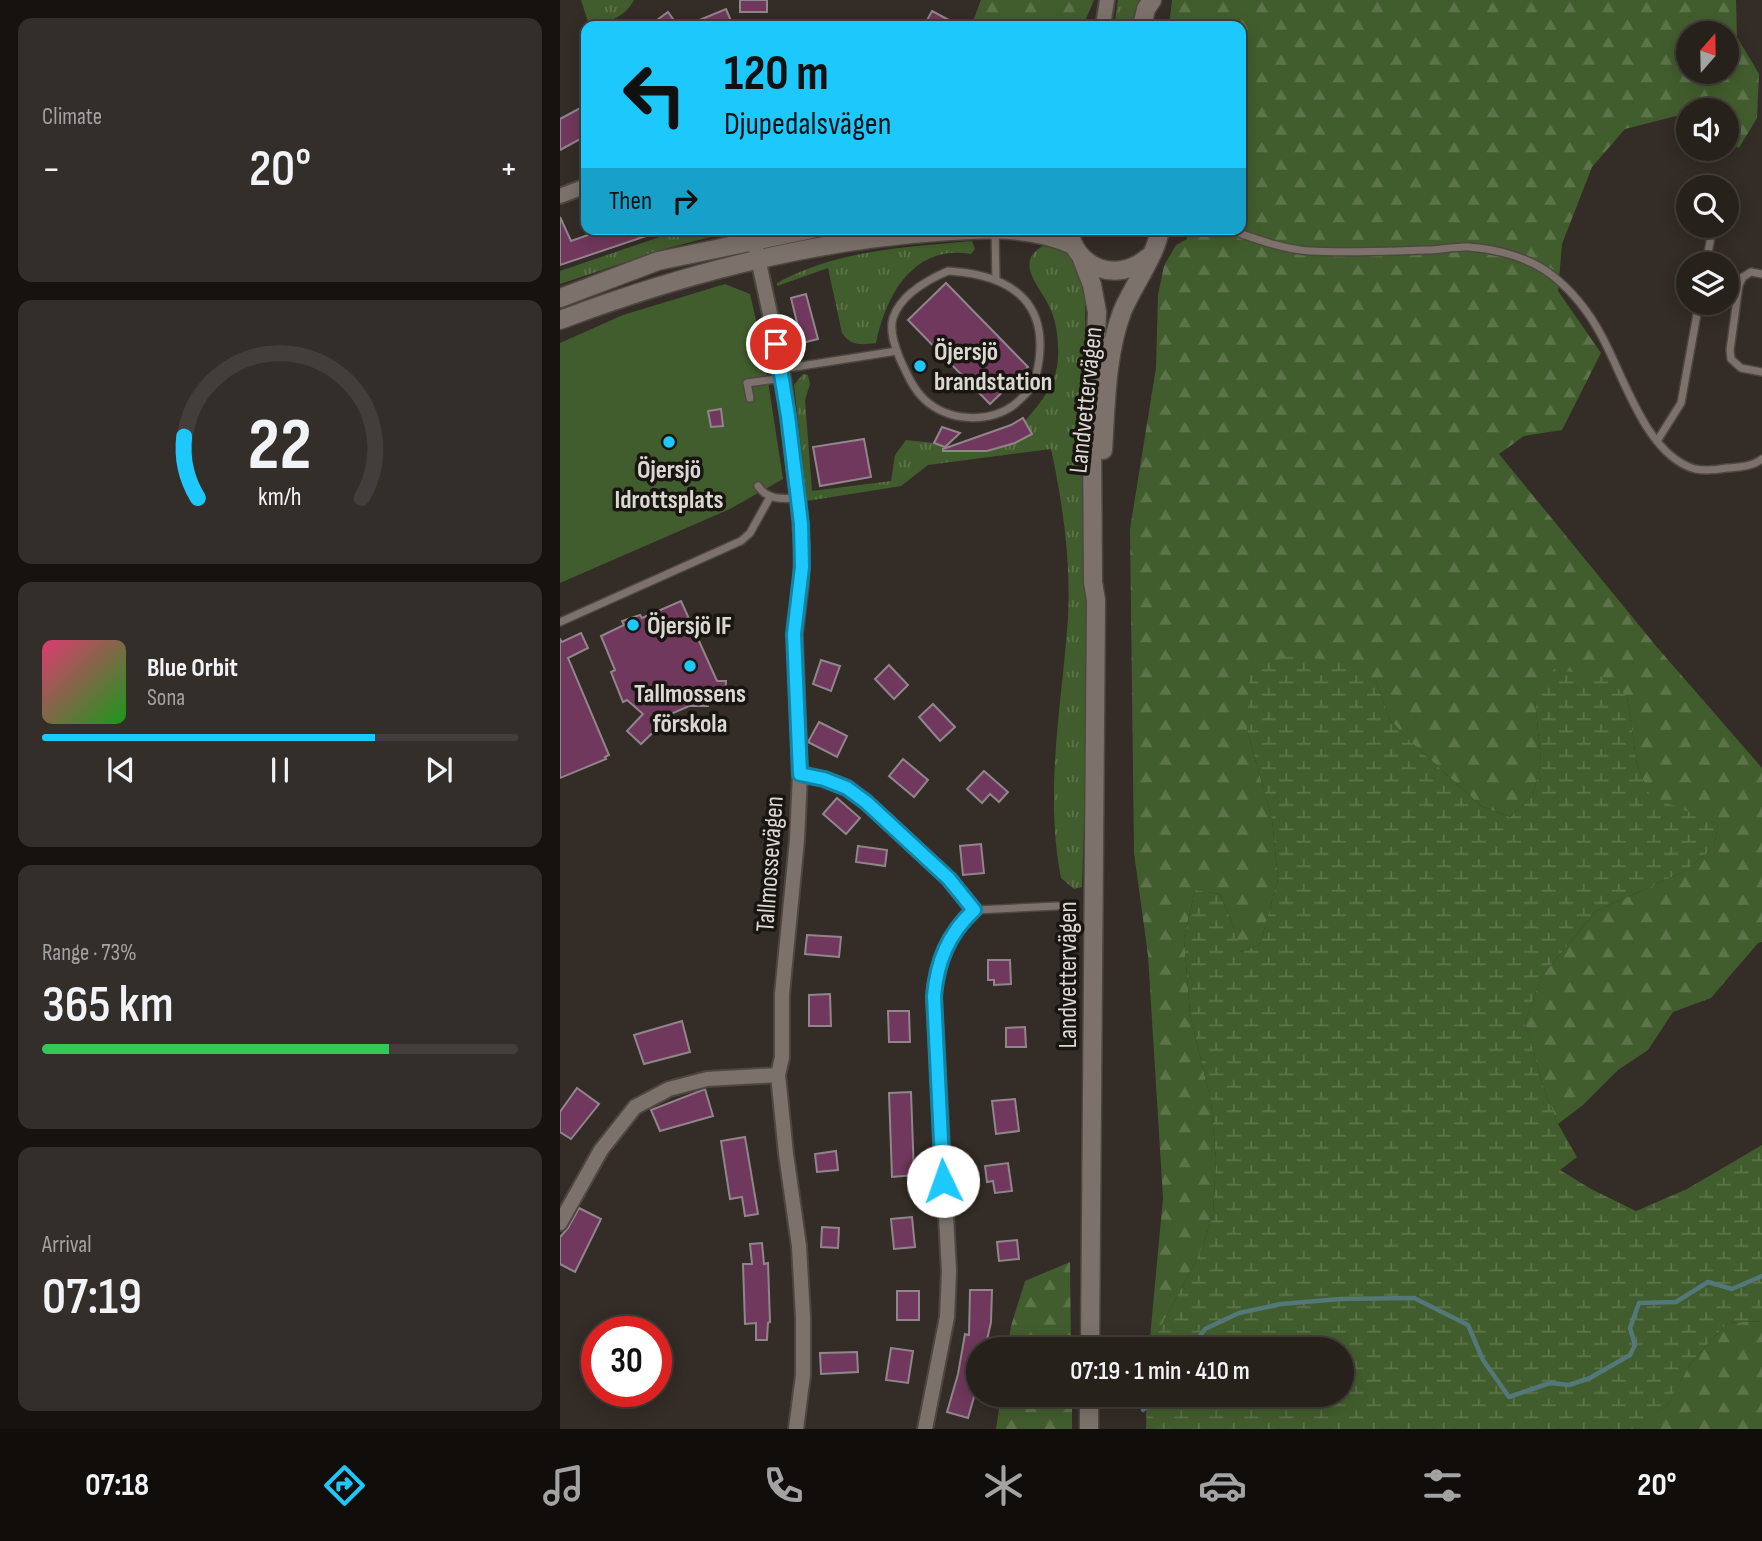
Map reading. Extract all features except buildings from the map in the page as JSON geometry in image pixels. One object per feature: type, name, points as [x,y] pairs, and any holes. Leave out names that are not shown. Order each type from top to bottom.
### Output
[{"type":"street","points":[[1104,21],[1107,0]]},
{"type":"street","points":[[1143,21],[1146,9],[1153,0]]},
{"type":"street","points":[[1153,0],[1157,10],[1155,21]]},
{"type":"street","points":[[560,196],[581,188]]},
{"type":"street","points":[[560,298],[658,261],[780,235]]},
{"type":"street","points":[[560,320],[608,302],[758,260],[887,235]]},
{"type":"street","points":[[1046,235],[1074,244],[1102,270],[1118,271],[1140,264],[1151,253]]},
{"type":"street","name":"Landvettervägen","points":[[1096,600],[1101,582],[1103,453],[1111,355],[1122,313],[1158,235]]},
{"type":"street","name":"Tallmossevägen","points":[[754,240],[782,374],[799,498],[802,567],[794,634],[800,774],[797,840],[782,995],[782,1057],[778,1075],[799,1246],[803,1317],[803,1375],[796,1429]]},
{"type":"street","name":"Landvettervägen","points":[[1074,244],[1092,285],[1097,312],[1092,436],[1093,582],[1096,600],[1090,1337]]},
{"type":"street","points":[[800,774],[847,788],[866,802],[949,879],[974,910],[962,921],[944,950],[936,976],[934,996],[948,1271],[947,1317],[925,1429]]},
{"type":"street","points":[[560,1223],[601,1150],[635,1107],[669,1089],[707,1079],[778,1075]]},
{"type":"street","points":[[1089,1429],[1090,1407]]},
{"type":"lane","points":[[995,235],[996,280]]},
{"type":"lane","points":[[1246,235],[1306,251],[1468,247],[1526,260],[1549,273],[1580,301],[1600,333],[1641,418],[1657,441],[1675,458],[1694,468],[1709,471],[1758,465]]},
{"type":"lane","points":[[948,271],[974,273],[996,280],[1012,287],[1026,299],[1034,313],[1041,348],[1034,383],[1023,397],[1009,408],[992,415],[974,418],[940,410],[925,400],[913,386],[897,351],[892,327],[894,316],[913,291],[928,279],[948,271]]},
{"type":"lane","points":[[1762,274],[1751,272],[1743,277],[1730,350],[1731,359],[1741,368],[1762,372]]},
{"type":"lane","points":[[1657,441],[1681,403],[1697,315]]},
{"type":"lane","points":[[750,398],[746,379],[897,351]]},
{"type":"lane","points":[[758,486],[770,497],[799,498]]},
{"type":"lane","points":[[560,622],[741,541],[750,533],[770,497]]},
{"type":"lane","points":[[974,910],[1057,906]]},
{"type":"green space","points":[[581,0],[634,0],[626,11],[615,18],[607,21],[588,21]]},
{"type":"green space","points":[[981,0],[1094,0],[1085,21],[973,21]]},
{"type":"green space","points":[[1118,0],[1140,0],[1135,21],[1115,21]]},
{"type":"green space","points":[[1172,0],[1736,0],[1737,21],[1676,21],[1676,84],[1740,84],[1740,42],[1759,74],[1757,118],[1739,148],[1739,98],[1676,98],[1676,116],[1625,129],[1592,167],[1562,244],[1558,291],[1601,353],[1562,430],[1524,436],[1499,454],[1656,646],[1762,768],[1762,942],[1758,943],[1711,998],[1673,1012],[1648,1050],[1618,1070],[1583,1105],[1558,1124],[1544,1089],[1525,1023],[1541,977],[1596,911],[1685,871],[1714,847],[1718,824],[1650,797],[1637,765],[1627,696],[1535,700],[1541,761],[1533,795],[1510,817],[1481,806],[1411,742],[1390,720],[1376,681],[1247,730],[1272,819],[1278,879],[1260,945],[1239,952],[1233,925],[1220,894],[1195,890],[1184,938],[1190,1014],[1211,1102],[1216,1160],[1213,1214],[1202,1249],[1155,1337],[1150,1337],[1163,1198],[1148,955],[1134,853],[1130,529],[1156,368],[1158,295],[1164,266],[1176,245],[1187,239],[1187,235],[1246,235],[1246,21],[1170,21]]},
{"type":"green space","points":[[665,235],[718,235],[668,248],[560,284],[560,271]]},
{"type":"green space","points":[[972,241],[975,249],[971,254],[951,253],[934,257],[906,276],[887,307],[876,343],[857,344],[842,333],[828,268],[777,286],[777,283],[800,272],[847,257],[897,248]]},
{"type":"green space","points":[[1049,243],[1070,255],[1085,286],[1088,689],[1082,887],[1074,889],[1061,878],[1054,813],[1056,748],[1069,596],[1065,533],[1051,449],[928,465],[901,486],[807,501],[794,385],[803,374],[808,375],[810,384],[805,400],[812,491],[891,481],[895,455],[906,440],[934,443],[950,449],[1015,443],[1032,434],[1025,421],[1051,385],[1058,359],[1053,316],[1035,283],[1029,265],[1037,250]]},
{"type":"green space","name":"Öjersjö Idrottsplats","points":[[725,284],[750,294],[764,355],[783,479],[730,509],[560,583],[560,343],[623,315]]},
{"type":"green space","points":[[1296,654],[1335,661],[1376,681],[1390,720],[1411,742],[1481,806],[1510,817],[1533,795],[1541,761],[1535,700],[1554,669],[1602,677],[1627,696],[1637,765],[1650,796],[1718,824],[1714,847],[1685,871],[1596,911],[1541,977],[1525,1023],[1544,1089],[1558,1124],[1577,1157],[1560,1170],[1591,1189],[1636,1211],[1687,1189],[1762,1145],[1762,1321],[1727,1323],[1690,1364],[1668,1405],[1630,1429],[1146,1429],[1147,1407],[1354,1407],[1354,1337],[1155,1337],[1202,1249],[1213,1214],[1216,1160],[1211,1102],[1190,1014],[1184,938],[1195,890],[1220,894],[1233,925],[1240,952],[1260,945],[1278,879],[1272,819],[1247,730],[1250,668]]},
{"type":"green space","points":[[1070,1262],[1071,1337],[1009,1337],[1025,1281]]},
{"type":"green space","points":[[1762,1321],[1762,1429],[1629,1429],[1668,1405],[1690,1364],[1727,1323]]},
{"type":"green space","points":[[999,1407],[1072,1407],[1072,1429],[996,1429]]},
{"type":"waterway","points":[[1199,1337],[1205,1329],[1239,1313],[1281,1304],[1340,1299],[1414,1298],[1468,1325],[1483,1360],[1509,1397],[1550,1383],[1569,1385],[1590,1378],[1630,1355],[1635,1345],[1630,1328],[1639,1303],[1676,1302],[1708,1282],[1732,1289],[1762,1276]]},
{"type":"waterway","points":[[1143,1410],[1147,1407]]},
{"type":"place","name":"Öjersjö brandstation","points":[[920,366]]},
{"type":"place","name":"Öjersjö Idrottsplats","points":[[669,442]]},
{"type":"place","name":"Öjersjö IF","points":[[633,625]]},
{"type":"place","name":"Tallmossens förskola","points":[[690,666]]},
{"type":"route","points":[[776,344],[782,369],[801,524],[802,567],[794,634],[800,774],[847,788],[866,802],[949,879],[974,910],[962,921],[949,940],[936,976],[934,996],[943,1181]]}]
